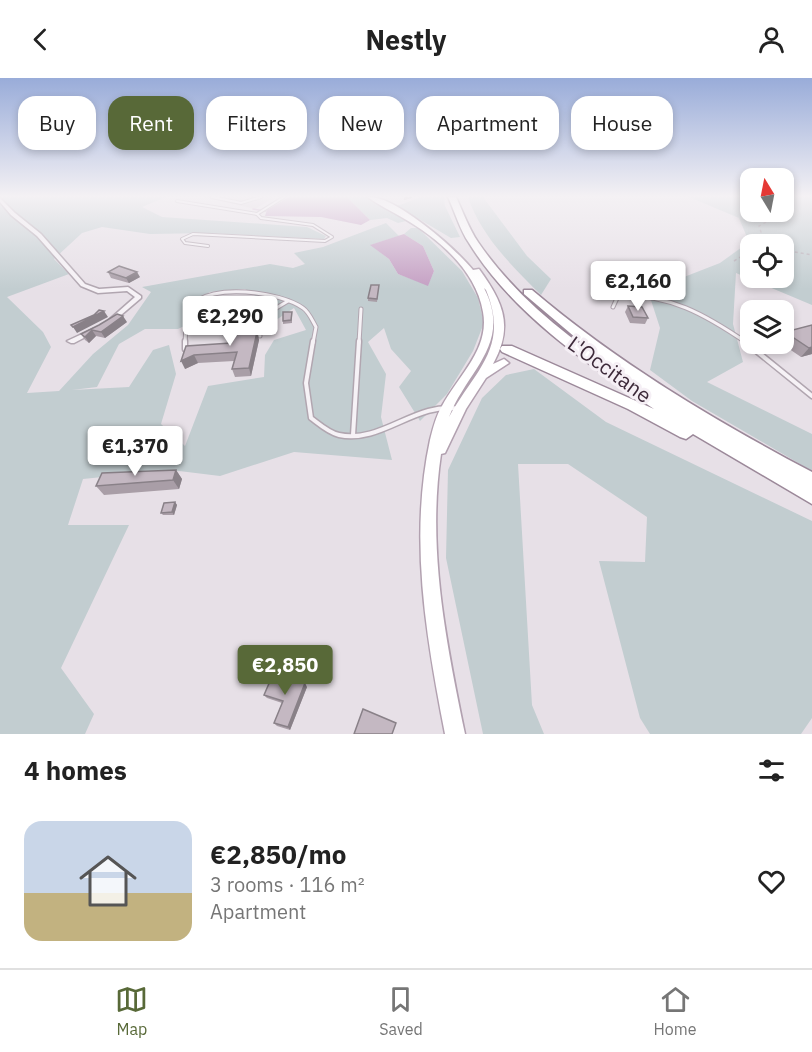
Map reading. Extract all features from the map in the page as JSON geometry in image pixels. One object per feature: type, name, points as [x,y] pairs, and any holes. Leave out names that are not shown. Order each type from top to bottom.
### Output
[{"type":"highway","name":"L'Occitane","points":[[463,228],[479,253],[537,314],[590,357],[676,416],[812,496]]},
{"type":"highway","name":"L'Occitane","points":[[475,228],[492,253],[519,283],[560,320],[604,354],[675,401],[812,480]]},
{"type":"highway","points":[[503,352],[525,358],[633,405],[755,471],[812,496]]},
{"type":"main road","points":[[421,228],[435,236],[478,278],[488,311],[487,338],[454,407],[432,464],[429,562],[445,684],[455,734]]},
{"type":"main road","points":[[426,228],[452,244],[500,312],[503,352],[454,407]]},
{"type":"main road","points":[[487,338],[503,352]]},
{"type":"main road","points":[[483,376],[503,352]]},
{"type":"street","points":[[30,228],[83,285],[98,291],[128,289],[139,297],[134,305],[107,324]]},
{"type":"street","points":[[71,341],[98,328]]},
{"type":"lane","points":[[208,246],[185,243],[182,239],[193,234],[326,241],[333,237],[317,228]]},
{"type":"lane","points":[[195,349],[185,350],[188,316],[194,303],[205,297],[235,292],[264,294],[288,300],[305,309],[316,327],[306,383],[311,418],[338,435],[370,434],[430,408],[454,407]]},
{"type":"lane","points":[[613,307],[618,296],[624,294],[656,297],[676,303],[720,324],[755,348],[812,396]]},
{"type":"lane","points":[[260,336],[258,319],[288,300]]},
{"type":"lane","points":[[353,435],[361,309]]},
{"type":"path","points":[[794,252],[812,255]]},
{"type":"path","points":[[735,261],[740,258]]},
{"type":"shaded area","points":[[0,228],[100,228],[82,233],[54,259],[69,274],[7,297],[43,332],[51,347],[27,393],[59,391],[93,354],[128,325],[151,292],[142,287],[270,264],[293,268],[305,264],[294,253],[323,247],[374,228],[391,228],[399,236],[371,245],[389,259],[398,274],[428,285],[434,271],[423,246],[404,234],[411,228],[418,228],[462,271],[478,298],[484,323],[473,351],[447,394],[420,421],[399,387],[411,371],[391,349],[384,328],[368,342],[386,374],[381,417],[392,460],[294,452],[220,476],[171,470],[83,479],[68,525],[129,525],[61,668],[94,714],[85,734],[0,734]],"holes":[[[245,289],[265,302],[276,320],[294,308],[306,330],[274,340],[265,355],[264,377],[208,386],[185,446],[161,424],[176,374],[169,345],[153,350],[129,387],[72,390],[97,387],[119,344],[145,329],[178,329],[201,318],[209,292]]]},
{"type":"shaded area","points":[[106,228],[308,228],[326,236],[324,239],[208,233],[150,234]]},
{"type":"shaded area","points":[[433,228],[455,228],[460,237],[451,238]]},
{"type":"shaded area","points":[[483,228],[506,228],[527,256],[551,279],[541,295],[509,262]]},
{"type":"shaded area","points":[[743,228],[812,228],[812,305],[772,288],[794,288],[794,234],[746,234]]},
{"type":"shaded area","points":[[404,234],[423,246],[434,271],[428,286],[398,274],[389,259],[370,245]]},
{"type":"shaded area","points":[[740,249],[740,275],[736,273],[733,324],[743,362],[707,382],[812,434],[812,471],[692,401],[650,370],[660,328],[648,291],[720,263]]},
{"type":"shaded area","points":[[534,369],[606,422],[812,521],[812,718],[801,734],[650,734],[640,718],[599,561],[645,562],[647,517],[568,464],[518,464],[532,705],[544,734],[483,734],[446,558],[448,470],[482,398],[506,375]]},
{"type":"building","points":[[119,266],[137,272],[126,278],[108,272]]},
{"type":"building","points":[[371,285],[379,285],[377,299],[368,298]]},
{"type":"building","points":[[628,306],[642,307],[648,318],[633,317]]},
{"type":"building","points":[[99,310],[104,311],[73,327],[71,325],[94,315]]},
{"type":"building","points":[[283,312],[292,312],[291,320],[283,321]]},
{"type":"building","points":[[117,314],[123,316],[101,332],[92,330],[85,337],[81,334],[99,325]]},
{"type":"building","points":[[251,322],[248,333],[257,332],[249,368],[232,369],[237,352],[194,355],[181,361],[186,346],[231,343],[236,323]]},
{"type":"building","points":[[812,325],[812,347],[809,348],[794,338],[794,330]]},
{"type":"building","points":[[176,470],[173,480],[96,486],[102,473]]},
{"type":"building","points":[[175,502],[172,512],[161,513],[164,503]]},
{"type":"building","points":[[274,672],[305,683],[288,727],[274,723],[283,701],[264,695]]},
{"type":"building","points":[[363,709],[396,723],[392,734],[354,734]]}]
